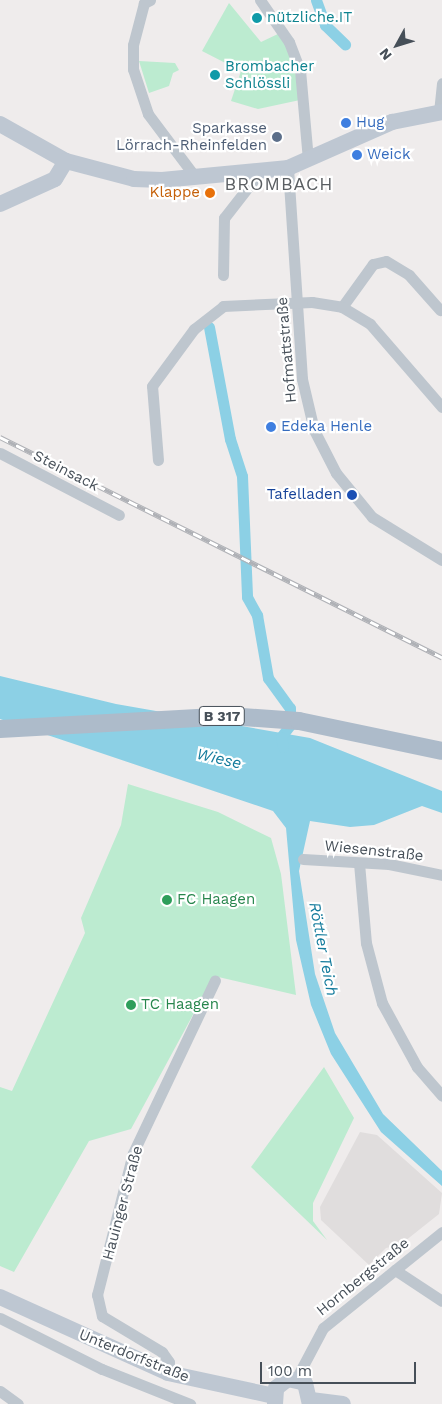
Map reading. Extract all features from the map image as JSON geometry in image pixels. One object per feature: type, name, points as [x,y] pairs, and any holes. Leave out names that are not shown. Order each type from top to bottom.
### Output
[{"type":"main road","name":"B 317","points":[[0,728],[229,716],[299,722],[442,751]]},
{"type":"street","points":[[260,0],[289,42],[300,70],[308,160]]},
{"type":"street","points":[[143,1],[133,45],[133,69],[148,114],[196,178]]},
{"type":"street","points":[[0,124],[66,161],[134,179],[196,178],[259,173],[288,168],[392,122],[440,112],[442,83]]},
{"type":"street","points":[[0,204],[55,179],[66,161]]},
{"type":"street","name":"Hofmattstraße","points":[[288,168],[306,402],[326,456],[372,517],[442,560]]},
{"type":"street","points":[[223,275],[224,218],[259,173]]},
{"type":"street","points":[[342,307],[373,264],[386,262],[409,275],[440,310]]},
{"type":"street","points":[[158,460],[152,386],[194,329],[223,306],[297,302],[342,307],[370,324],[442,407]]},
{"type":"street","name":"Steinsack","points":[[0,453],[119,515]]},
{"type":"street","name":"Wiesenstraße","points":[[303,859],[359,863],[442,874]]},
{"type":"street","points":[[359,863],[366,942],[382,1003],[411,1059],[442,1096]]},
{"type":"street","name":"Hauinger Straße","points":[[168,1373],[169,1362],[162,1352],[102,1316],[97,1295],[133,1153],[215,980]]},
{"type":"street","name":"Hornbergstraße","points":[[296,1379],[323,1328],[442,1232]]},
{"type":"street","points":[[395,1270],[442,1301]]},
{"type":"street","name":"Unterdorfstraße","points":[[0,1297],[168,1373],[274,1400]]},
{"type":"street","points":[[0,1318],[102,1369],[190,1404]]},
{"type":"street","points":[[274,1400],[281,1382],[296,1379],[305,1383],[310,1402],[343,1404]]},
{"type":"street","points":[[0,1391],[18,1404]]},
{"type":"shaded area","points":[[360,1132],[377,1135],[442,1193],[439,1214],[400,1245],[386,1248],[369,1265],[321,1220],[320,1207]]},
{"type":"green space","points":[[229,3],[261,42],[280,33],[293,59],[300,100],[258,109],[231,101],[241,71],[202,51]]},
{"type":"green space","points":[[139,61],[175,63],[179,70],[173,73],[169,86],[149,93]]},
{"type":"green space","points":[[128,784],[218,812],[271,838],[281,874],[296,995],[214,976],[131,1129],[89,1141],[14,1272],[0,1266],[0,1087],[12,1091],[85,933],[81,918],[121,825]]},
{"type":"green space","points":[[324,1067],[354,1118],[313,1203],[313,1221],[327,1240],[251,1167]]},
{"type":"water","name":"Wiese","points":[[0,676],[116,704],[310,738],[442,791],[442,813],[422,806],[374,825],[350,827],[310,821],[299,871],[315,974],[335,1033],[383,1114],[442,1171],[442,1186],[381,1132],[331,1054],[311,1005],[296,940],[286,828],[273,811],[0,719]]},
{"type":"waterway","points":[[316,0],[325,25],[345,44]]},
{"type":"waterway","points":[[209,327],[230,439],[242,476],[247,597],[257,615],[268,678],[290,708],[290,725],[281,737],[283,747]]},
{"type":"railway","points":[[0,437],[442,657]]},
{"type":"place","name":"nützliche.IT","points":[[257,18]]},
{"type":"place","name":"Brombacher Schlössli","points":[[215,75]]},
{"type":"place","name":"Hug","points":[[346,123]]},
{"type":"place","name":"Sparkasse Lörrach-Rheinfelden","points":[[277,137]]},
{"type":"place","name":"Weick","points":[[357,155]]},
{"type":"place","name":"Klappe","points":[[210,193]]},
{"type":"place","name":"Edeka Henle","points":[[271,427]]},
{"type":"place","name":"Tafelladen","points":[[352,495]]},
{"type":"place","name":"FC Haagen","points":[[167,900]]},
{"type":"place","name":"TC Haagen","points":[[131,1005]]},
{"type":"district","name":"BROMBACH","points":[[279,184]]},
{"type":"water label","name":"Röttler Teich","points":[[323,949]]}]
